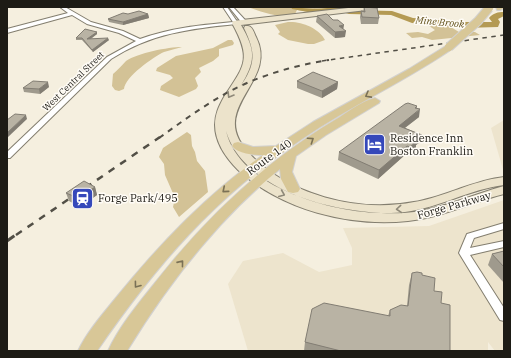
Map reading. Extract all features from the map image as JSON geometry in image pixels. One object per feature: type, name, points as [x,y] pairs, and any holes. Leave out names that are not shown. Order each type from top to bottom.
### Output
[{"type":"main road","name":"Route 140","points":[[455,47],[489,7]]},
{"type":"main road","name":"Route 140","points":[[87,351],[151,266],[216,199],[257,174],[286,152],[427,70],[485,24],[500,7]]},
{"type":"main road","points":[[238,146],[253,152],[286,152],[285,173],[293,189]]},
{"type":"main road","name":"Route 140","points":[[117,351],[152,299],[189,253],[257,174]]},
{"type":"street","points":[[62,7],[89,23],[121,32],[140,40]]},
{"type":"street","points":[[224,7],[240,22]]},
{"type":"street","points":[[231,7],[240,22]]},
{"type":"street","name":"West Central Street","points":[[7,156],[109,58],[140,40],[176,30],[375,7]]},
{"type":"street","points":[[7,31],[73,13]]},
{"type":"street","name":"Forge Parkway","points":[[240,22],[256,43],[258,59],[256,68],[234,106],[230,118],[231,131],[238,146],[257,174],[318,198],[348,205],[393,209],[422,205],[481,185],[504,181]]},
{"type":"street","name":"Forge Parkway","points":[[240,22],[247,42],[249,62],[220,115],[220,127],[223,141],[229,151],[281,194],[313,206],[343,214],[375,218],[409,217],[421,215],[504,190]]},
{"type":"street","points":[[464,253],[470,236],[504,226]]},
{"type":"street","points":[[464,253],[504,244]]},
{"type":"street","points":[[464,253],[504,317]]},
{"type":"shaded area","points":[[248,7],[307,7],[329,10],[310,12],[297,10],[295,14],[283,16]]},
{"type":"shaded area","points":[[422,21],[444,23],[459,32],[475,32],[480,35],[432,40],[422,37],[412,38],[406,33],[418,32],[428,34],[435,30]]},
{"type":"shaded area","points":[[288,22],[309,26],[319,32],[325,40],[314,44],[308,44],[288,40],[278,34],[280,32],[275,25]]},
{"type":"shaded area","points":[[228,40],[232,40],[234,43],[233,45],[219,49],[219,56],[213,61],[199,68],[201,72],[195,78],[198,86],[196,89],[179,97],[160,90],[161,86],[173,78],[170,75],[156,71],[157,68],[176,56],[213,48]]},
{"type":"shaded area","points":[[182,47],[164,52],[153,58],[134,73],[124,89],[119,91],[115,90],[112,86],[113,74],[131,58],[153,51]]},
{"type":"shaded area","points":[[504,120],[504,173],[491,128]]},
{"type":"shaded area","points":[[187,132],[191,135],[192,146],[197,161],[205,171],[208,192],[179,217],[173,207],[175,198],[165,175],[164,164],[159,157],[163,148]]},
{"type":"shaded area","points":[[504,200],[504,351],[495,351],[488,342],[488,351],[248,351],[228,284],[243,261],[283,253],[319,272],[352,265],[352,248],[343,228],[429,226]]},
{"type":"building","points":[[364,7],[377,8],[379,18],[362,17],[361,11],[365,12]]},
{"type":"building","points":[[139,11],[148,14],[123,22],[108,19],[123,13],[128,14]]},
{"type":"building","points":[[327,14],[333,20],[338,20],[344,25],[339,26],[346,31],[335,32],[317,16]]},
{"type":"building","points":[[85,29],[97,32],[87,39],[108,38],[92,50],[82,38],[76,38]]},
{"type":"building","points":[[313,72],[338,82],[322,91],[297,81]]},
{"type":"building","points":[[33,81],[48,82],[39,89],[23,88]]},
{"type":"building","name":"Residence Inn Boston Franklin","points":[[408,103],[417,106],[415,108],[420,109],[399,126],[422,135],[415,140],[417,141],[410,147],[407,146],[379,170],[339,152],[405,104]]},
{"type":"building","points":[[15,114],[26,115],[7,133],[7,120]]},
{"type":"building","points":[[84,181],[95,187],[78,198],[66,193]]},
{"type":"building","points":[[504,251],[504,267],[492,254]]},
{"type":"building","points":[[412,273],[422,273],[422,275],[435,278],[434,291],[442,292],[441,303],[450,305],[450,351],[341,351],[305,342],[312,309],[324,303],[390,316],[390,310],[401,305],[408,306]]},
{"type":"waterway","name":"Mine Brook","points":[[295,7],[313,11],[339,9],[349,12],[392,13],[412,20],[463,25],[495,25],[496,22],[493,18],[504,14]]},
{"type":"railway","points":[[329,60],[504,35]]},
{"type":"railway","points":[[159,138],[212,101],[247,83],[287,69],[329,60]]},
{"type":"railway","points":[[322,61],[329,60]]},
{"type":"railway","points":[[16,235],[160,137]]},
{"type":"railway","points":[[7,241],[17,234]]},
{"type":"place","name":"Residence Inn Boston Franklin","points":[[375,144]]},
{"type":"place","name":"Forge Park/495","points":[[83,198]]}]
